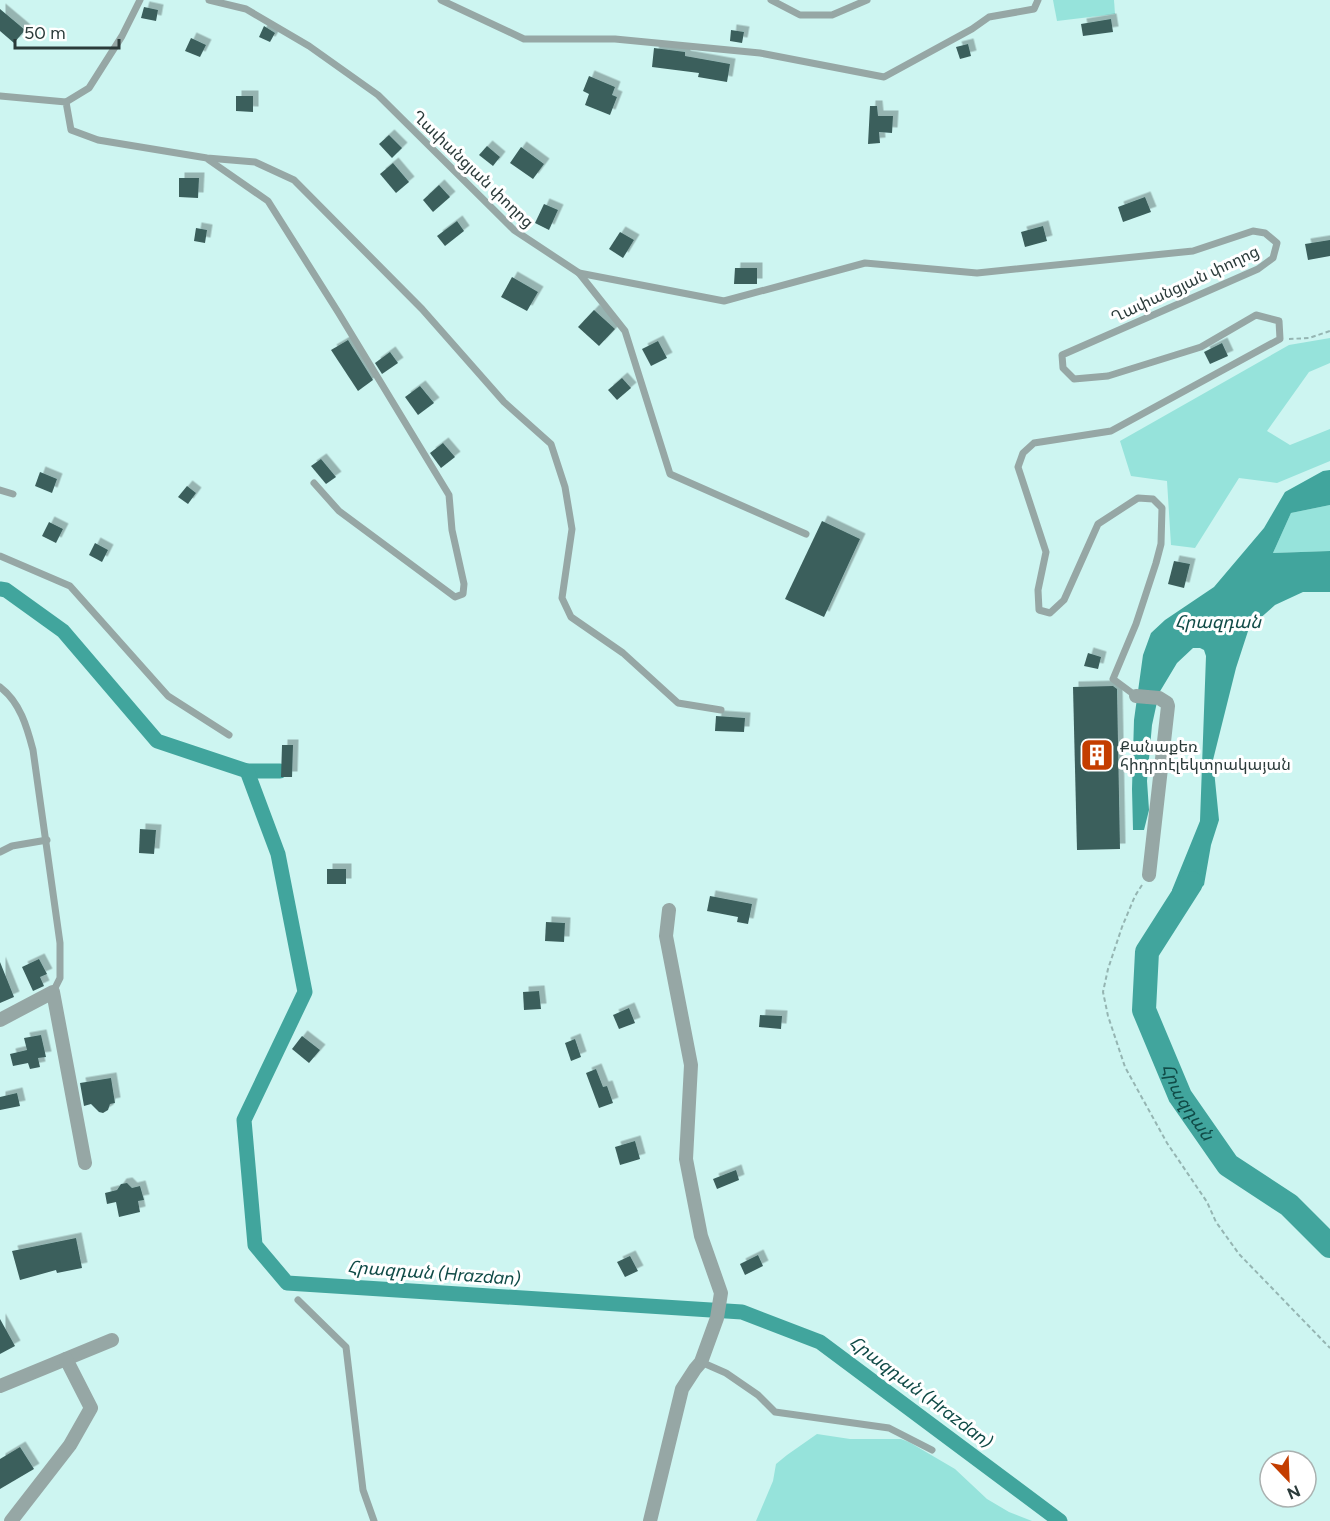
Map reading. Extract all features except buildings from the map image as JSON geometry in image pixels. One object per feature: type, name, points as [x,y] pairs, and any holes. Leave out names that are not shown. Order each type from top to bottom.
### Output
[{"type":"street","points":[[1136,696],[1159,698],[1168,706],[1149,875]]},
{"type":"street","points":[[650,1521],[682,1389],[694,1368],[701,1362],[717,1318],[721,1293],[701,1236],[686,1159],[691,1065],[666,936],[669,910]]},
{"type":"street","points":[[0,1020],[53,992],[85,1163]]},
{"type":"street","points":[[0,1386],[112,1340]]},
{"type":"street","points":[[11,1521],[70,1445],[91,1408],[66,1359]]},
{"type":"lane","points":[[0,96],[66,102],[89,88],[122,36],[140,0]]},
{"type":"lane","name":"Ղափանցյան փողոց","points":[[209,0],[246,9],[309,46],[378,95],[514,230],[579,273],[724,301],[865,262],[977,273],[1192,251],[1253,231],[1265,233],[1277,243],[1274,258],[1258,269],[1062,355],[1063,368],[1074,379],[1108,376],[1201,347],[1256,315],[1279,321],[1280,339]]},
{"type":"lane","points":[[441,0],[524,39],[615,39],[760,53],[884,77],[972,29],[989,17],[1034,9],[1038,0]]},
{"type":"lane","points":[[771,0],[800,15],[832,15],[867,0]]},
{"type":"lane","points":[[66,102],[71,130],[98,140],[207,158],[255,162],[294,180],[422,309],[504,402],[551,444],[565,487],[572,529],[561,598],[571,617],[624,653],[678,703],[721,710]]},
{"type":"lane","points":[[207,158],[267,201],[338,312],[449,495],[452,530],[464,584],[463,594],[455,597],[339,511],[314,483]]},
{"type":"lane","points":[[579,273],[625,331],[670,474],[806,534]]},
{"type":"lane","points":[[1136,696],[1113,680],[1136,624],[1156,563],[1161,544],[1162,508],[1153,499],[1138,498],[1098,524],[1064,600],[1050,613],[1039,610],[1038,590],[1046,552],[1018,467],[1023,453],[1034,443],[1111,431],[1280,339]]},
{"type":"lane","points":[[0,490],[14,494]]},
{"type":"lane","points":[[0,556],[70,586],[168,696],[229,735]]},
{"type":"lane","points":[[0,687],[26,721],[33,750],[60,943],[60,978],[53,992]]},
{"type":"lane","points":[[0,852],[12,846],[47,840]]},
{"type":"lane","points":[[298,1300],[346,1347],[363,1490],[374,1521]]},
{"type":"lane","points":[[701,1362],[726,1373],[758,1395],[775,1412],[889,1428],[932,1450]]},
{"type":"path","points":[[1280,339],[1309,338],[1330,331]]},
{"type":"path","points":[[1149,875],[1135,896],[1122,927],[1103,992],[1108,1016],[1125,1067],[1167,1143],[1207,1202],[1216,1222],[1239,1254],[1330,1348]]},
{"type":"shaded area","points":[[1053,0],[1114,0],[1115,14],[1057,21]]},
{"type":"shaded area","points":[[1330,338],[1330,363],[1309,372],[1267,431],[1290,445],[1330,429],[1330,461],[1277,483],[1239,478],[1195,548],[1171,545],[1167,481],[1131,476],[1120,441],[1289,345]]},
{"type":"shaded area","points":[[1330,505],[1330,551],[1273,553],[1291,513]]},
{"type":"shaded area","points":[[817,1434],[850,1439],[901,1439],[909,1442],[955,1469],[987,1499],[1009,1512],[1032,1521],[756,1521],[773,1481],[776,1464]]},
{"type":"water","name":"Հրազդան","points":[[1330,470],[1330,505],[1291,513],[1273,553],[1330,551],[1330,592],[1303,592],[1275,605],[1249,628],[1236,668],[1213,760],[1219,820],[1211,845],[1204,885],[1174,911],[1172,890],[1200,821],[1206,656],[1204,650],[1193,648],[1177,663],[1159,693],[1152,725],[1147,781],[1149,810],[1144,830],[1133,830],[1134,720],[1143,655],[1151,633],[1165,620],[1214,587],[1264,528],[1285,492],[1323,471]]},
{"type":"waterway","points":[[0,589],[6,590],[63,631],[157,741],[247,771],[280,771]]},
{"type":"waterway","name":"Հրազդան (Hrazdan)","points":[[247,771],[278,854],[305,992],[244,1120],[255,1245],[287,1283],[742,1312],[820,1342],[1060,1521]]},
{"type":"waterway","name":"Հրազդան","points":[[1191,883],[1147,952],[1144,1010],[1180,1096],[1228,1165],[1289,1205],[1330,1246]]},
{"type":"place","name":"Քանաքեռ հիդրոէլեկտրակայան","points":[[1097,755]]}]
